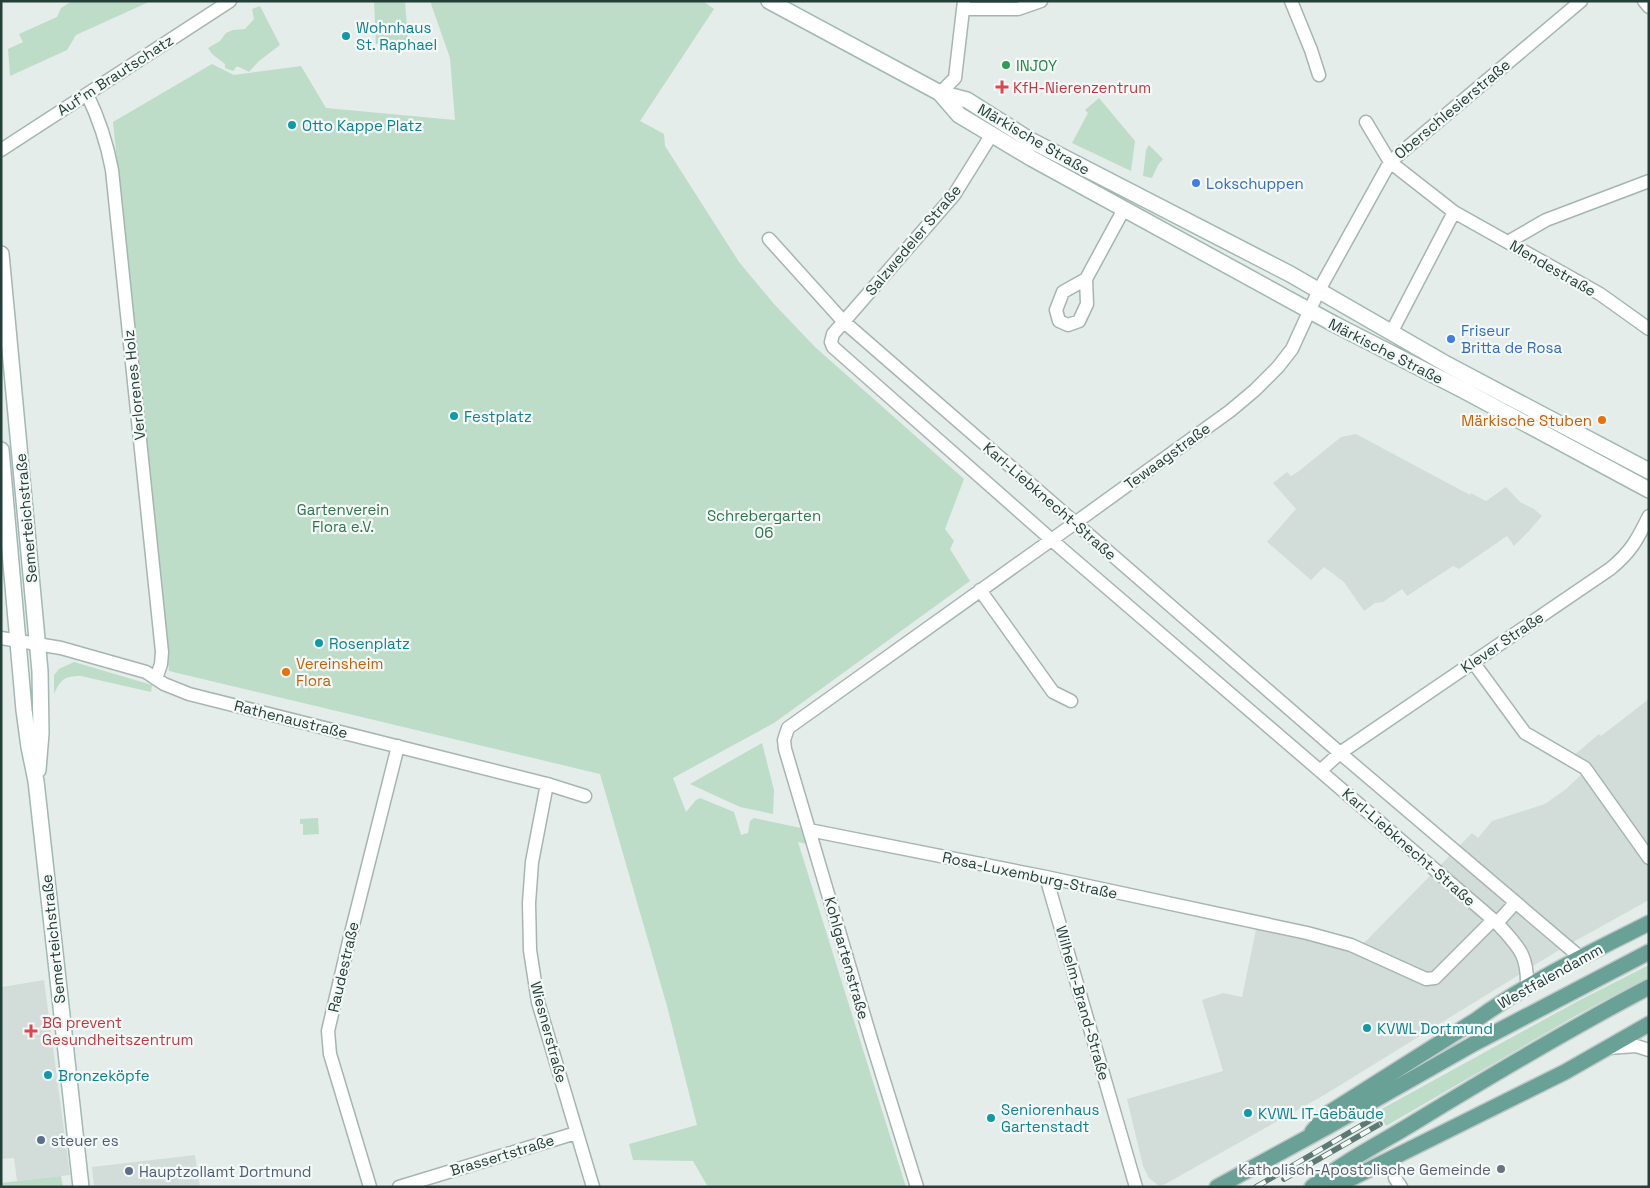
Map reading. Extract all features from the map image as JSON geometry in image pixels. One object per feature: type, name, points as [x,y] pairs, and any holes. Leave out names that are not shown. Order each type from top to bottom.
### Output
[{"type":"main road","name":"Märkische Straße","points":[[768,1],[940,92],[967,100],[1030,140],[1319,290],[1448,365],[1649,471]]},
{"type":"main road","name":"Märkische Straße","points":[[940,92],[959,115],[1031,158],[1310,312],[1463,390],[1649,490]]},
{"type":"main road","name":"Semerteichstraße","points":[[1,254],[40,671],[40,762],[36,782]]},
{"type":"main road","name":"Semerteichstraße","points":[[1,450],[28,738],[36,782],[81,1187]]},
{"type":"main road","name":"Westfalendamm","points":[[1308,1137],[1327,1114],[1527,987],[1649,923]]},
{"type":"main road","name":"Westfalendamm","points":[[1217,1187],[1534,1011],[1649,952]]},
{"type":"main road","points":[[1312,1187],[1339,1168],[1486,1079],[1649,987]]},
{"type":"main road","points":[[1334,1187],[1565,1072],[1649,1024]]},
{"type":"street","name":"Auf'm Brautschatz","points":[[1,150],[230,1]]},
{"type":"street","points":[[940,92],[954,78],[964,5],[1018,9],[1041,1]]},
{"type":"street","points":[[1291,1],[1319,75]]},
{"type":"street","name":"Oberschlesierstraße","points":[[1319,290],[1390,162],[1581,1]]},
{"type":"street","points":[[1644,1],[1649,7]]},
{"type":"street","name":"Verlorenes Holz","points":[[87,94],[97,113],[107,143],[112,170],[162,652],[161,664],[156,679]]},
{"type":"street","name":"Mendestraße","points":[[1366,122],[1390,162],[1454,212],[1600,294],[1649,329]]},
{"type":"street","name":"Salzwedeler Straße","points":[[831,342],[833,334],[843,322],[954,195],[992,134]]},
{"type":"street","points":[[1508,242],[1546,220],[1649,181]]},
{"type":"street","points":[[1086,279],[1124,209]]},
{"type":"street","name":"Märkische Straße","points":[[1391,332],[1454,212]]},
{"type":"street","name":"Karl-Liebknecht-Straße","points":[[769,239],[843,322],[1340,753],[1581,958]]},
{"type":"street","name":"Tewaagstraße","points":[[788,728],[1230,411],[1278,368],[1292,349],[1319,290]]},
{"type":"street","name":"Karl-Liebknecht-Straße","points":[[831,342],[832,347],[1495,922],[1524,955],[1528,972],[1527,987]]},
{"type":"street","name":"Klever Straße","points":[[1340,753],[1610,569],[1623,559],[1635,545],[1649,516]]},
{"type":"street","points":[[980,590],[1053,692],[1071,701]]},
{"type":"street","name":"Rathenaustraße","points":[[1,638],[67,650],[146,672],[164,684],[189,694],[547,784],[585,796]]},
{"type":"street","points":[[1473,662],[1526,733],[1585,768],[1649,858]]},
{"type":"street","name":"Kohlgartenstraße","points":[[788,728],[784,740],[785,748],[917,1187]]},
{"type":"street","name":"Raudestraße","points":[[370,1187],[330,1054],[328,1031],[398,746]]},
{"type":"street","points":[[1320,771],[1340,753]]},
{"type":"street","name":"Wiesnerstraße","points":[[547,784],[532,862],[528,903],[530,950],[538,1002],[593,1187]]},
{"type":"street","name":"Rosa-Luxemburg-Straße","points":[[809,830],[1046,877],[1307,933],[1351,945],[1426,979],[1435,978],[1495,922]]},
{"type":"street","name":"Wilhelm-Brand-Straße","points":[[1046,877],[1136,1187]]},
{"type":"street","points":[[1495,922],[1515,902]]},
{"type":"street","points":[[1608,1048],[1636,1046],[1649,1050]]},
{"type":"street","name":"Brassertstraße","points":[[399,1187],[576,1133]]},
{"type":"shaded area","points":[[1356,434],[1470,495],[1471,493],[1486,501],[1506,487],[1520,502],[1534,509],[1542,516],[1514,546],[1507,536],[1459,569],[1453,566],[1407,596],[1402,589],[1383,602],[1375,603],[1364,611],[1344,582],[1324,567],[1311,580],[1267,542],[1296,509],[1273,483],[1287,472],[1291,476],[1299,471],[1341,437]]},
{"type":"shaded area","points":[[1649,699],[1649,900],[1559,950],[1326,1094],[1160,1187],[1149,1178],[1143,1166],[1127,1099],[1223,1071],[1202,1000],[1223,993],[1242,997],[1259,915],[1364,943],[1472,833],[1478,838],[1492,821],[1545,804],[1566,789],[1584,772],[1573,756],[1599,734],[1601,736]]},
{"type":"shaded area","points":[[44,980],[70,1175],[17,1181],[14,1158],[1,1159],[1,984],[2,987]]},
{"type":"shaded area","points":[[195,1155],[200,1187],[94,1187],[92,1167]]},
{"type":"green space","points":[[72,1],[151,1],[76,35],[67,50],[10,76],[8,49],[23,42],[19,34],[57,17],[61,8]]},
{"type":"green space","points":[[374,1],[405,1],[408,42],[376,44]]},
{"type":"green space","points":[[430,1],[703,1],[714,9],[640,121],[664,134],[665,146],[739,262],[774,304],[815,347],[964,479],[945,529],[954,541],[950,549],[970,581],[774,723],[673,778],[686,812],[700,798],[734,812],[741,835],[748,833],[750,821],[754,818],[801,828],[807,844],[798,842],[906,1187],[708,1187],[693,1161],[633,1160],[629,1144],[697,1125],[667,1006],[600,774],[169,671],[113,122],[212,64],[234,75],[301,66],[326,108],[455,120],[450,58]]},
{"type":"green space","points":[[260,6],[280,45],[259,61],[249,72],[237,66],[233,71],[225,68],[225,64],[212,54],[208,48],[220,41],[226,33],[245,29],[254,19],[252,9]]},
{"type":"green space","points":[[1099,98],[1135,141],[1131,171],[1072,143],[1088,113],[1085,110]]},
{"type":"green space","points":[[1149,145],[1163,159],[1152,178],[1143,176],[1146,150]]},
{"type":"green space","points":[[74,662],[152,685],[151,692],[81,676],[64,679],[54,694],[54,675],[59,669]]},
{"type":"green space","points":[[762,743],[774,790],[773,814],[740,807],[690,784]]},
{"type":"green space","points":[[318,818],[319,834],[303,835],[303,824],[300,824],[300,819]]},
{"type":"green space","points":[[1649,965],[1649,977],[1577,1015],[1386,1126],[1378,1111],[1578,1001]]},
{"type":"green space","points":[[61,1176],[63,1187],[1,1187],[1,1183]]},
{"type":"railway","points":[[1256,1187],[1376,1117]]},
{"type":"railway","points":[[1284,1179],[1380,1124]]},
{"type":"place","name":"Wohnhaus St. Raphael","points":[[346,36]]},
{"type":"place","name":"INJOY","points":[[1006,65]]},
{"type":"place","name":"KfH-Nierenzentrum","points":[[1002,87]]},
{"type":"place","name":"Otto Kappe Platz","points":[[292,125]]},
{"type":"place","name":"Lokschuppen","points":[[1196,183]]},
{"type":"place","name":"Friseur Britta de Rosa","points":[[1451,339]]},
{"type":"place","name":"Festplatz","points":[[454,416]]},
{"type":"place","name":"Märkische Stuben","points":[[1602,420]]},
{"type":"place","name":"Rosenplatz","points":[[319,643]]},
{"type":"place","name":"Vereinsheim Flora","points":[[286,672]]},
{"type":"place","name":"KVWL Dortmund","points":[[1367,1028]]},
{"type":"place","name":"BG prevent Gesundheitszentrum","points":[[31,1031]]},
{"type":"place","name":"Bronzeköpfe","points":[[48,1075]]},
{"type":"place","name":"KVWL IT-Gebäude","points":[[1248,1113]]},
{"type":"place","name":"Seniorenhaus Gartenstadt","points":[[991,1118]]},
{"type":"place","name":"steuer es","points":[[41,1140]]},
{"type":"place","name":"Katholisch-Apostolische Gemeinde","points":[[1501,1169]]},
{"type":"place","name":"Hauptzollamt Dortmund","points":[[129,1171]]},
{"type":"park label","name":"Gartenverein Flora e.V.","points":[[343,518]]},
{"type":"park label","name":"Schrebergarten 06","points":[[764,524]]}]
